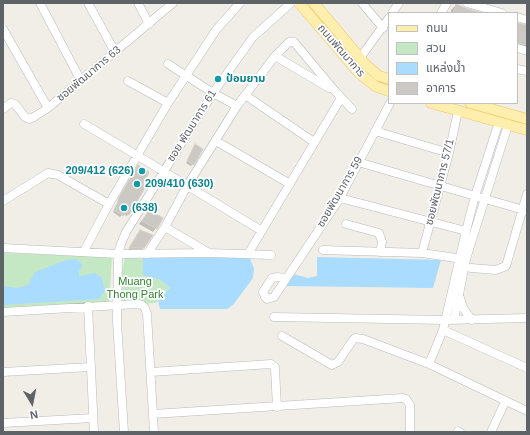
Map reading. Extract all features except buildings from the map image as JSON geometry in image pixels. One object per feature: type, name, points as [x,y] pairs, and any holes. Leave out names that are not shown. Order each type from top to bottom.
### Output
[{"type":"main road","name":"ถนนพัฒนาการ","points":[[299,3],[359,73],[375,86],[388,91]]},
{"type":"main road","name":"ถนนพัฒนาการ","points":[[314,3],[373,72],[388,79]]},
{"type":"main road","points":[[434,104],[527,130]]},
{"type":"main road","points":[[474,104],[527,119]]},
{"type":"street","points":[[40,3],[81,81]]},
{"type":"street","points":[[88,3],[115,52]]},
{"type":"street","points":[[138,3],[149,24]]},
{"type":"street","name":"ซอยพัฒนาการ 63","points":[[3,109],[11,104],[15,104],[29,119],[34,117],[48,108],[81,81],[173,3]]},
{"type":"street","points":[[84,251],[109,204],[168,103],[216,30],[240,3]]},
{"type":"street","name":"ซอย พัฒนาการ 61","points":[[124,432],[116,305],[118,254],[126,232],[213,93],[245,47],[291,3]]},
{"type":"street","points":[[362,3],[383,28]]},
{"type":"street","points":[[393,12],[399,3]]},
{"type":"street","points":[[442,12],[446,3]]},
{"type":"street","points":[[466,3],[498,12]]},
{"type":"street","points":[[360,58],[388,20]]},
{"type":"street","points":[[3,29],[48,108]]},
{"type":"street","points":[[147,254],[165,228],[188,186],[237,106],[275,56],[289,42],[294,42],[352,109]]},
{"type":"street","points":[[275,56],[335,91]]},
{"type":"street","points":[[168,64],[213,93],[237,106]]},
{"type":"street","points":[[128,81],[168,103]]},
{"type":"street","points":[[245,95],[314,142]]},
{"type":"street","points":[[248,254],[341,98]]},
{"type":"street","name":"ซอยพัฒนาการ 59","points":[[286,279],[340,198],[389,104]]},
{"type":"street","name":"ซอยพัฒนาการ 57/1","points":[[422,253],[440,187],[458,111]]},
{"type":"street","points":[[84,124],[262,230]]},
{"type":"street","points":[[429,364],[459,297],[466,231],[475,196],[504,124]]},
{"type":"street","points":[[450,320],[463,259],[485,200],[504,124]]},
{"type":"street","points":[[375,131],[448,153]]},
{"type":"street","points":[[216,141],[290,184]]},
{"type":"street","points":[[358,162],[525,211]]},
{"type":"street","points":[[3,201],[48,173],[58,175],[109,204]]},
{"type":"street","points":[[470,268],[496,270],[506,266],[525,211],[527,194]]},
{"type":"street","points":[[340,198],[466,231]]},
{"type":"street","points":[[346,224],[379,233],[382,242],[380,252]]},
{"type":"street","points":[[165,228],[209,253]]},
{"type":"street","points":[[3,248],[84,251],[118,254],[209,253],[271,255]]},
{"type":"street","points":[[322,250],[422,253],[463,259]]},
{"type":"street","points":[[459,297],[463,308],[472,320]]},
{"type":"street","points":[[3,312],[88,306],[142,305],[147,314],[154,432]]},
{"type":"street","points":[[88,306],[94,432]]},
{"type":"street","points":[[274,317],[450,320],[527,318]]},
{"type":"street","points":[[443,330],[527,368]]},
{"type":"street","points":[[282,336],[332,365],[338,362],[349,344],[353,340],[359,338],[429,364],[505,402],[527,411]]},
{"type":"street","points":[[151,372],[271,364],[275,367],[277,407]]},
{"type":"street","points":[[3,372],[90,367]]},
{"type":"street","points":[[153,414],[403,398],[406,399],[410,405],[410,432]]},
{"type":"street","points":[[491,432],[505,402]]},
{"type":"street","points":[[3,423],[93,418]]},
{"type":"green space","name":"Muang Thong Park","points":[[3,253],[112,257],[109,305],[3,310]]},
{"type":"green space","name":"Muang Thong Park","points":[[125,257],[143,259],[143,275],[161,280],[170,288],[156,303],[115,305]]},
{"type":"water","points":[[143,256],[250,258],[254,269],[253,278],[233,305],[227,309],[160,309],[158,300],[170,288],[161,280],[143,275]]},
{"type":"water","points":[[317,257],[441,260],[433,288],[283,286],[293,274],[308,278],[317,276]]},
{"type":"water","points":[[76,259],[83,265],[79,271],[79,276],[95,273],[102,278],[105,291],[99,299],[3,305],[3,286],[17,288],[28,285],[35,272],[66,260]]},
{"type":"place","name":"ป้อมยาม","points":[[218,79]]},
{"type":"place","name":"209/412 (626)","points":[[142,171]]},
{"type":"place","name":"209/410 (630)","points":[[137,184]]},
{"type":"place","name":"(638)","points":[[124,208]]}]
